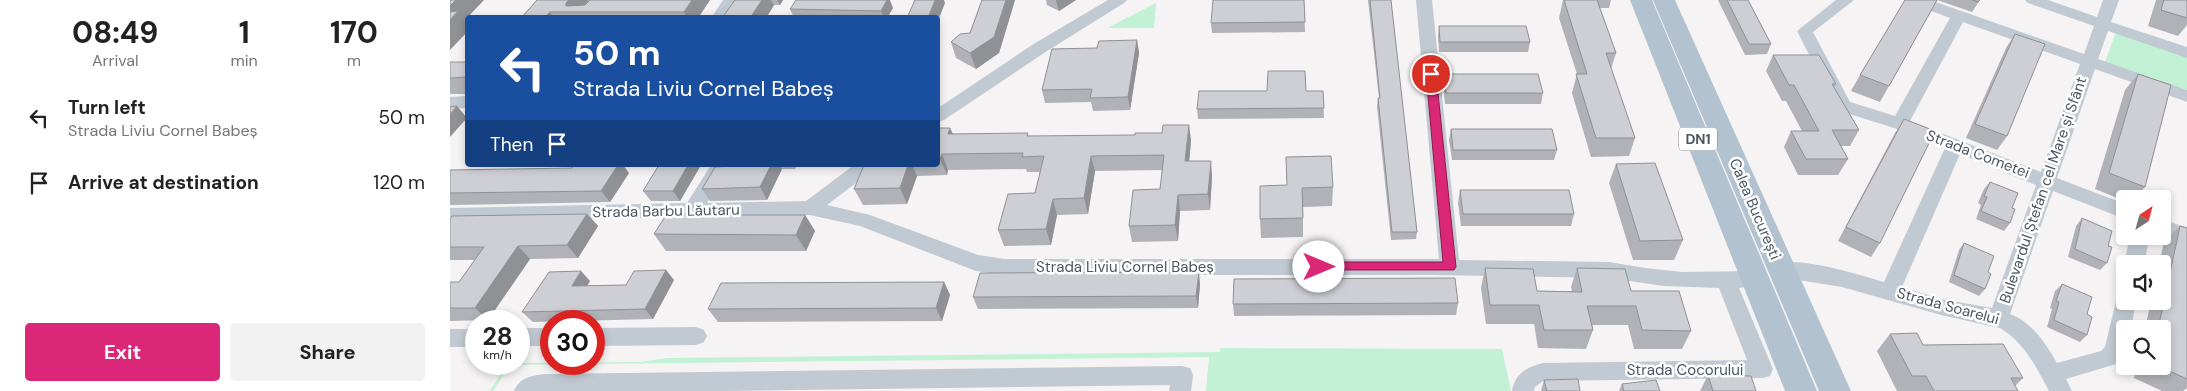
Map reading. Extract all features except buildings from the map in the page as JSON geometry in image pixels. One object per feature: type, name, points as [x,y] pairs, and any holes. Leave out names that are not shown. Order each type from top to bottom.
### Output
[{"type":"main road","name":"Calea București","points":[[1641,0],[1801,391]]},
{"type":"main road","name":"Calea București","points":[[1664,0],[1754,277],[1834,391]]},
{"type":"street","points":[[720,15],[731,0]]},
{"type":"street","points":[[940,115],[1038,49],[1119,0]]},
{"type":"street","points":[[1424,0],[1450,267]]},
{"type":"street","name":"Strada Cometei","points":[[1846,0],[1805,31],[1843,106],[1900,124],[2116,208]]},
{"type":"street","name":"Bulevardul Ștefan cel Mare și Sfânt","points":[[1914,0],[2187,96]]},
{"type":"street","points":[[2033,0],[2187,53]]},
{"type":"street","name":"Bulevardul Ștefan cel Mare și Sfânt","points":[[1998,319],[2111,0]]},
{"type":"street","points":[[1900,124],[1959,16]]},
{"type":"street","points":[[450,103],[465,102]]},
{"type":"street","name":"Strada Soarelui","points":[[1890,291],[1954,145]]},
{"type":"street","points":[[692,211],[719,167]]},
{"type":"street","points":[[810,208],[864,167]]},
{"type":"street","name":"Strada Liviu Cornel Babeș","points":[[810,208],[863,220],[976,263],[1005,268],[1450,267],[1609,270],[1666,280],[1754,277]]},
{"type":"street","name":"Strada Barbu Lăutaru","points":[[450,215],[810,208]]},
{"type":"street","points":[[2171,230],[2187,236]]},
{"type":"street","name":"Strada Soarelui","points":[[1754,277],[1808,272],[1890,291],[1941,307],[1998,319],[2013,325],[2023,332],[2033,344],[2056,383]]},
{"type":"street","name":"Strada Cocorului","points":[[1523,391],[1527,380],[1534,374],[1543,372],[1762,369],[1754,277]]},
{"type":"street","points":[[2056,383],[2108,358],[2115,352],[2124,310]]},
{"type":"street","points":[[605,337],[696,336]]},
{"type":"street","points":[[450,338],[465,338]]},
{"type":"street","points":[[525,391],[531,386],[544,384],[1182,375],[1180,391]]},
{"type":"green space","points":[[1156,3],[1154,28],[1107,28]]},
{"type":"green space","points":[[2116,32],[2187,56],[2187,90],[2105,62]]},
{"type":"green space","points":[[1220,348],[1502,349],[1511,391],[1206,391],[1209,357],[605,364],[605,362],[641,362],[667,358],[1220,352]]},
{"type":"green space","points":[[530,363],[540,363],[540,365],[530,365]]},
{"type":"green space","points":[[500,375],[503,375],[493,391],[490,391]]},
{"type":"route","points":[[1319,267],[1450,267],[1431,74]]}]
